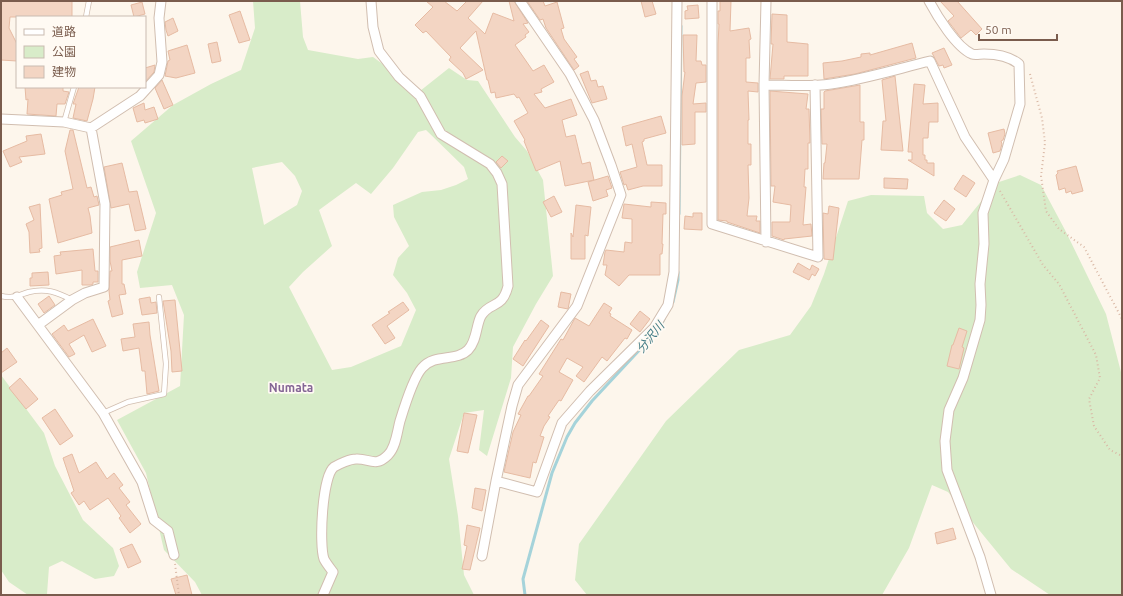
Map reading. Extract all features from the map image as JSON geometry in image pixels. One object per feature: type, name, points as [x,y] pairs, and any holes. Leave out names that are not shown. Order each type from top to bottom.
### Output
[{"type":"street","points":[[1,119],[64,122],[92,128],[140,96],[159,75],[162,62],[159,18],[161,1]]},
{"type":"street","points":[[323,595],[333,572],[324,559],[322,541],[323,511],[328,477],[332,468],[347,461],[357,459],[372,462],[378,461],[388,455],[393,447],[400,420],[416,377],[422,368],[429,362],[436,359],[458,355],[469,350],[481,316],[486,309],[500,303],[506,295],[508,286],[502,184],[497,173],[490,164],[441,134],[420,96],[398,77],[379,51],[373,27],[371,1]]},
{"type":"street","points":[[482,556],[496,481],[518,385],[577,306],[621,195],[594,120],[570,74],[520,1]]},
{"type":"street","points":[[496,481],[537,492],[562,423],[590,390],[654,328],[668,306],[674,272],[677,1]]},
{"type":"street","points":[[712,1],[712,224],[818,257],[815,85]]},
{"type":"street","points":[[766,1],[764,85],[766,242]]},
{"type":"street","points":[[929,1],[937,15],[960,45],[972,54],[997,54],[1013,59],[1019,64],[1020,104],[1004,159],[994,180],[983,213],[984,244],[980,284],[980,320],[963,378],[949,410],[945,441],[947,470],[978,550],[991,595]]},
{"type":"street","points":[[764,85],[831,84],[930,61],[965,137],[994,180]]},
{"type":"street","points":[[38,325],[72,300],[85,293],[104,287],[105,204],[92,128]]},
{"type":"street","points":[[17,297],[104,413],[142,482],[154,520],[168,531],[174,555]]},
{"type":"lane","points":[[86,16],[89,1]]},
{"type":"lane","points":[[64,122],[74,88]]},
{"type":"lane","points":[[1,296],[17,297],[28,292],[44,290],[59,293],[72,300]]},
{"type":"lane","points":[[104,413],[128,402],[164,394],[166,364],[159,298]]},
{"type":"path","points":[[1019,64],[1030,74],[1042,118],[1045,143],[1041,176],[1046,211],[1059,229],[1084,247],[1122,318]]},
{"type":"path","points":[[994,180],[1043,265],[1059,284],[1096,355],[1100,378],[1089,399],[1094,426],[1110,450],[1122,456]]},
{"type":"path","points":[[174,555],[179,595]]},
{"type":"green space","points":[[253,1],[300,1],[303,37],[308,50],[358,59],[373,57],[420,91],[449,68],[467,80],[478,81],[515,137],[527,151],[543,180],[553,276],[513,347],[511,378],[487,456],[479,450],[484,410],[464,413],[449,459],[458,516],[464,575],[474,595],[202,595],[195,582],[164,550],[146,473],[117,420],[180,386],[184,315],[172,285],[140,288],[137,272],[156,213],[131,141],[173,105],[211,84],[241,70],[255,28]],"holes":[[[426,130],[464,167],[468,179],[441,190],[422,192],[393,205],[394,217],[409,246],[398,258],[393,275],[407,293],[416,310],[401,346],[351,367],[332,370],[289,287],[332,246],[319,210],[356,183],[371,194],[393,168],[418,132]],[[282,162],[295,176],[302,191],[297,205],[264,225],[252,168]]]},
{"type":"green space","points":[[1020,175],[1041,185],[1065,230],[1106,314],[1122,376],[1122,595],[1050,595],[1011,569],[948,492],[932,485],[909,548],[882,595],[587,595],[575,580],[579,544],[666,421],[739,350],[790,335],[811,306],[824,274],[848,201],[871,195],[924,196],[927,213],[943,229],[962,225],[996,183]]},
{"type":"green space","points":[[1,375],[44,433],[55,466],[83,520],[113,548],[119,566],[114,576],[95,579],[62,561],[49,567],[47,594],[28,595],[9,582],[1,570]]},
{"type":"building","points":[[1,1],[72,1],[72,16],[10,17],[9,28],[16,42],[16,61],[1,60]]},
{"type":"building","points":[[426,1],[444,1],[457,11],[467,1],[483,1],[468,18],[485,34],[493,13],[514,21],[509,1],[514,1],[528,23],[523,24],[529,32],[525,35],[526,37],[515,45],[533,71],[544,65],[554,82],[541,89],[542,92],[534,94],[545,108],[571,99],[577,115],[562,120],[566,137],[575,135],[582,164],[590,162],[594,180],[565,186],[560,161],[536,171],[524,141],[525,140],[514,121],[528,113],[519,97],[517,98],[514,94],[496,98],[495,92],[491,93],[476,31],[460,48],[483,70],[466,79],[463,73],[449,60],[451,57],[426,31],[423,33],[415,25],[433,7]]},
{"type":"building","points":[[527,1],[543,1],[545,6],[557,2],[564,28],[561,29],[564,39],[577,57],[574,59],[579,66],[574,70],[546,28],[543,19],[540,20]]},
{"type":"building","points":[[641,1],[652,1],[656,14],[645,17]]},
{"type":"building","points":[[720,1],[731,1],[730,31],[749,28],[751,39],[749,40],[750,58],[746,58],[746,82],[758,83],[758,92],[748,91],[748,144],[751,144],[751,165],[748,165],[749,198],[747,216],[757,216],[756,221],[760,221],[760,233],[727,221],[718,220],[718,11],[720,11]]},
{"type":"building","points":[[940,1],[957,1],[982,29],[976,35],[971,30],[961,38],[948,21],[954,16]]},
{"type":"building","points":[[142,2],[145,14],[134,16],[131,5]]},
{"type":"building","points":[[698,5],[699,18],[685,19],[685,11],[688,10],[687,6]]},
{"type":"building","points":[[240,11],[250,40],[239,43],[229,15]]},
{"type":"building","points":[[772,14],[787,15],[787,42],[808,44],[808,76],[784,76],[784,79],[770,79],[773,44],[771,44]]},
{"type":"building","points":[[173,18],[178,31],[168,36],[165,22]]},
{"type":"building","points":[[683,35],[697,35],[696,61],[701,61],[702,65],[706,65],[706,82],[696,83],[693,104],[706,103],[706,112],[695,112],[695,144],[682,145],[682,96],[685,72]]},
{"type":"building","points":[[217,42],[221,61],[212,63],[208,44]]},
{"type":"building","points":[[912,43],[916,58],[855,74],[824,79],[823,63],[861,57],[861,54],[870,53],[870,55]]},
{"type":"building","points":[[187,45],[195,73],[176,78],[165,76],[168,61],[170,60],[168,51]]},
{"type":"building","points":[[944,48],[952,65],[944,68],[943,65],[939,66],[932,53]]},
{"type":"building","points":[[155,65],[154,72],[146,81],[146,68]]},
{"type":"building","points":[[588,71],[591,81],[596,80],[598,87],[603,86],[607,99],[592,103],[580,74]]},
{"type":"building","points":[[895,76],[903,151],[881,150],[883,121],[886,121],[882,80]]},
{"type":"building","points":[[162,80],[173,105],[164,109],[155,88]]},
{"type":"building","points":[[914,84],[925,85],[923,104],[938,103],[938,122],[929,122],[928,138],[923,138],[923,155],[925,155],[925,160],[927,160],[927,163],[934,163],[934,176],[908,160],[912,160],[912,152],[908,152]]},
{"type":"building","points":[[860,85],[860,122],[864,122],[864,140],[862,140],[859,179],[823,179],[827,144],[822,144],[821,109],[824,109],[824,92]]},
{"type":"building","points":[[25,88],[63,88],[63,91],[69,92],[65,104],[57,104],[56,116],[27,114],[28,99],[26,100]]},
{"type":"building","points":[[79,88],[95,88],[87,121],[73,118],[76,104],[73,104]]},
{"type":"building","points":[[770,91],[808,94],[806,109],[809,109],[810,143],[808,143],[808,169],[805,169],[804,187],[806,187],[803,225],[811,224],[812,236],[784,240],[772,236],[772,222],[790,222],[791,205],[773,202],[775,186],[771,186]]},
{"type":"building","points":[[144,103],[145,110],[154,107],[158,119],[145,123],[144,120],[137,122],[133,108]]},
{"type":"building","points":[[661,116],[666,133],[644,139],[642,142],[647,165],[662,165],[662,186],[643,186],[628,190],[626,184],[624,185],[620,172],[637,167],[632,144],[626,146],[622,127]]},
{"type":"building","points":[[1004,129],[1005,134],[1003,140],[1001,141],[1002,144],[1000,151],[993,153],[988,133]]},
{"type":"building","points":[[70,130],[73,130],[87,188],[91,187],[94,197],[97,196],[99,205],[88,208],[92,233],[58,243],[49,199],[62,195],[61,192],[73,189],[65,151]]},
{"type":"building","points":[[41,134],[45,154],[19,157],[22,162],[10,167],[3,151],[27,141],[26,136]]},
{"type":"building","points":[[502,156],[508,161],[501,168],[496,162]]},
{"type":"building","points":[[122,163],[129,192],[137,191],[146,229],[135,231],[129,204],[111,208],[104,167]]},
{"type":"building","points":[[1076,166],[1083,191],[1072,194],[1071,191],[1066,193],[1065,188],[1059,190],[1056,175],[1058,173],[1057,171]]},
{"type":"building","points":[[963,175],[975,183],[966,197],[954,189]]},
{"type":"building","points":[[608,176],[612,188],[606,190],[608,196],[593,201],[588,182]]},
{"type":"building","points":[[884,178],[908,179],[907,189],[884,188]]},
{"type":"building","points":[[554,196],[562,212],[551,217],[543,202]]},
{"type":"building","points":[[944,200],[955,209],[946,221],[934,213]]},
{"type":"building","points":[[651,202],[666,203],[666,214],[663,214],[663,244],[662,254],[660,254],[660,275],[629,275],[619,286],[605,275],[607,265],[603,265],[605,252],[606,250],[624,252],[625,242],[632,243],[632,219],[622,218],[624,204],[651,207]]},
{"type":"building","points":[[40,204],[42,248],[39,249],[40,252],[30,253],[29,232],[26,224],[34,220],[29,207]]},
{"type":"building","points":[[576,205],[591,207],[588,236],[585,235],[585,259],[571,259],[571,233],[573,237]]},
{"type":"building","points":[[829,206],[839,208],[833,260],[824,259],[823,213],[828,214]]},
{"type":"building","points":[[693,213],[702,213],[702,230],[684,229],[685,216],[693,217]]},
{"type":"building","points":[[139,240],[142,256],[122,260],[122,284],[124,284],[126,294],[119,295],[123,314],[112,317],[108,301],[110,300],[110,271],[112,271],[110,247]]},
{"type":"building","points":[[93,249],[95,271],[98,271],[98,282],[93,282],[91,285],[82,285],[82,270],[56,274],[54,256],[61,255],[60,252]]},
{"type":"building","points":[[798,263],[810,270],[812,265],[819,269],[815,276],[812,274],[809,280],[793,272]]},
{"type":"building","points":[[48,272],[49,285],[30,286],[30,278],[32,278],[32,273]]},
{"type":"building","points":[[561,292],[571,294],[568,309],[558,307]]},
{"type":"building","points":[[49,296],[55,305],[44,313],[38,304]]},
{"type":"building","points":[[150,297],[151,303],[156,302],[157,313],[142,315],[139,299]]},
{"type":"building","points":[[175,300],[182,371],[172,372],[171,351],[163,301]]},
{"type":"building","points":[[403,302],[409,310],[387,326],[395,338],[385,344],[372,325]]},
{"type":"building","points":[[604,303],[612,308],[609,313],[611,314],[610,316],[632,330],[627,339],[625,338],[607,361],[602,357],[584,382],[576,376],[583,367],[567,358],[559,372],[573,380],[561,401],[559,400],[548,416],[550,417],[540,436],[544,437],[536,463],[533,462],[530,478],[504,472],[513,432],[521,415],[518,414],[528,396],[543,376],[539,374],[561,339],[563,340],[575,318],[589,326]]},
{"type":"building","points":[[640,311],[650,319],[640,332],[630,324]]},
{"type":"building","points":[[93,319],[106,346],[92,352],[84,335],[69,344],[75,354],[69,357],[52,334],[64,325],[68,331]]},
{"type":"building","points":[[541,320],[549,326],[523,366],[513,359],[525,340],[526,341]]},
{"type":"building","points":[[149,322],[159,391],[147,394],[145,371],[142,371],[139,348],[123,351],[121,339],[135,337],[133,324]]},
{"type":"building","points":[[959,328],[967,331],[962,347],[964,348],[959,369],[947,366],[952,345]]},
{"type":"building","points":[[7,348],[17,362],[1,373],[1,353]]},
{"type":"building","points":[[20,378],[38,399],[26,409],[9,388]]},
{"type":"building","points":[[55,409],[73,436],[60,445],[42,418]]},
{"type":"building","points":[[464,413],[477,415],[468,453],[457,451]]},
{"type":"building","points":[[72,454],[79,473],[96,462],[107,479],[114,473],[123,485],[119,488],[130,502],[126,505],[141,524],[130,533],[119,518],[121,516],[108,498],[90,510],[84,501],[79,505],[71,493],[74,491],[63,458]]},
{"type":"building","points":[[475,488],[486,490],[482,511],[472,508]]},
{"type":"building","points":[[467,525],[480,528],[470,570],[462,569],[467,546],[464,545]]},
{"type":"building","points":[[953,528],[956,539],[937,544],[935,533]]},
{"type":"building","points":[[132,544],[141,562],[128,568],[120,549]]},
{"type":"building","points":[[187,575],[192,595],[176,595],[171,579]]},
{"type":"waterway","name":"分沢川","points":[[679,214],[681,26]]},
{"type":"waterway","name":"分沢川","points":[[673,302],[678,280],[678,272]]},
{"type":"waterway","name":"分沢川","points":[[525,595],[523,579],[552,473],[567,437],[575,423],[592,401],[659,329],[664,319]]},
{"type":"district","name":"Numata","points":[[291,387]]}]
